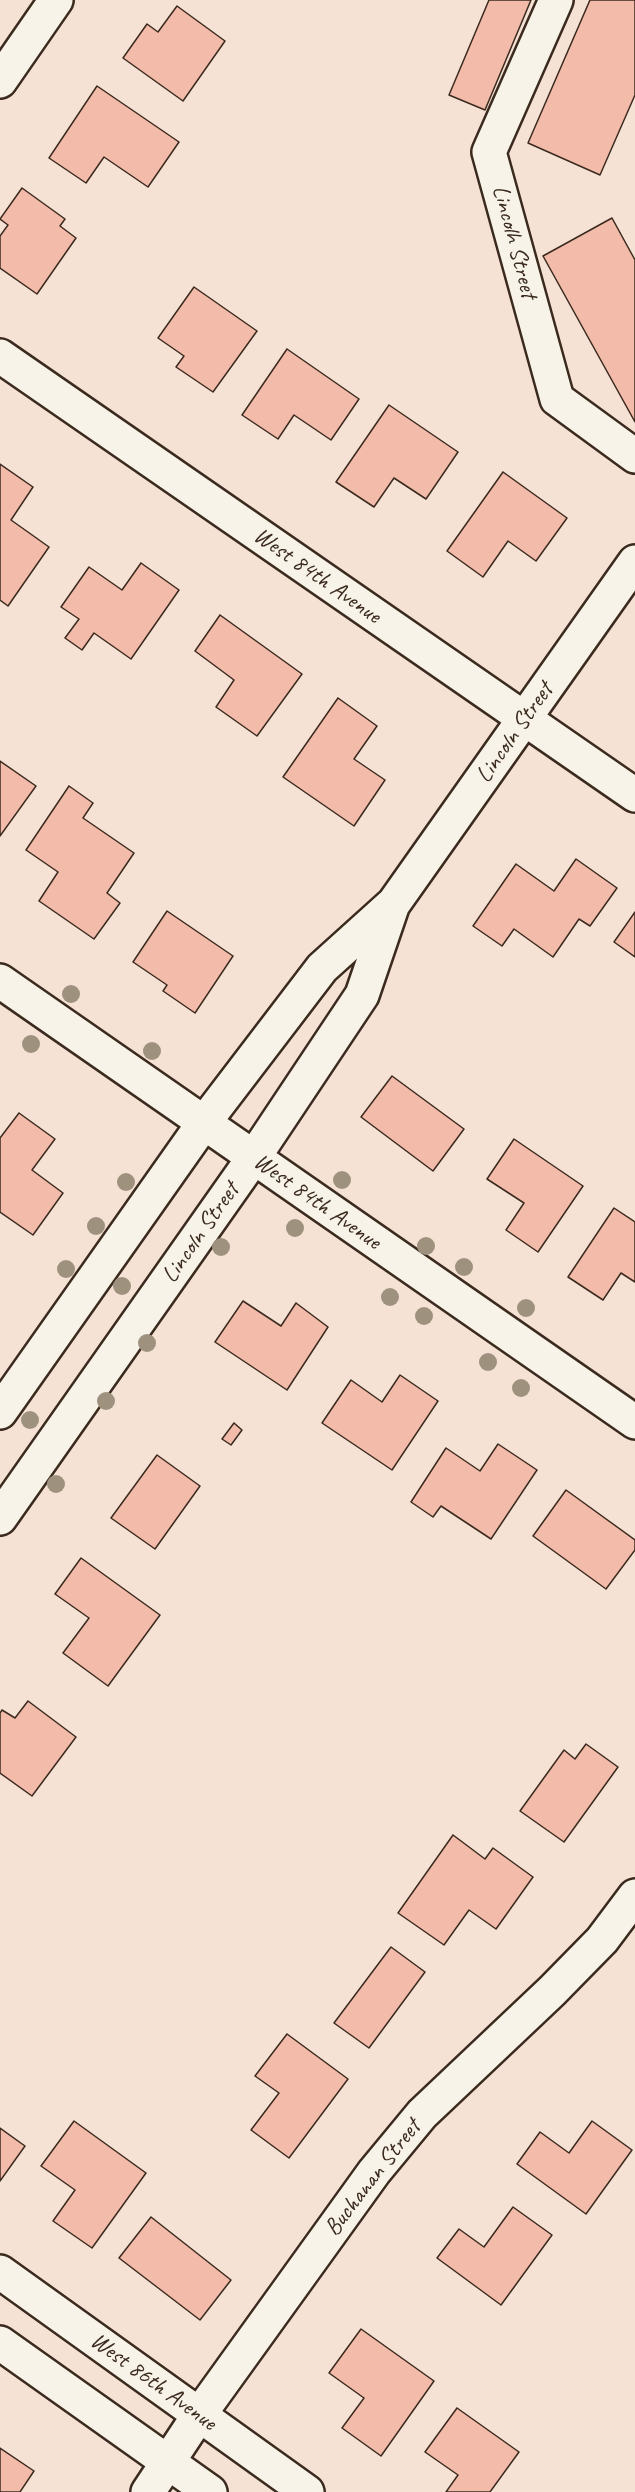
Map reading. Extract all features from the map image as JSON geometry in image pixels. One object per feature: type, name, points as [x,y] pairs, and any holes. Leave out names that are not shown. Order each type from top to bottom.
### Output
[{"type":"street","points":[[0,81],[56,0]]},
{"type":"street","name":"Lincolh Street","points":[[556,0],[489,152],[557,399],[635,456]]},
{"type":"street","name":"West 84th Avenue","points":[[0,356],[635,795]]},
{"type":"street","name":"Lincoln Street","points":[[0,1412],[202,1124],[322,968],[393,903],[635,562]]},
{"type":"street","name":"Lincoln Street","points":[[0,1518],[254,1158],[362,995],[393,903]]},
{"type":"street","name":"West 84th Avenue","points":[[0,981],[202,1124],[635,1422]]},
{"type":"street","name":"Buchanan Street","points":[[148,2492],[199,2415],[374,2172],[422,2114],[552,1992],[602,1940],[635,1896]]},
{"type":"street","name":"West 86th Avenue","points":[[0,2272],[307,2492]]},
{"type":"street","points":[[0,2343],[210,2492]]},
{"type":"building","points":[[489,0],[531,0],[485,110],[449,95]]},
{"type":"building","points":[[590,0],[635,0],[635,95],[600,175],[528,143]]},
{"type":"building","points":[[177,6],[225,41],[183,101],[123,58],[147,24],[158,32]]},
{"type":"building","points":[[97,86],[179,142],[148,187],[104,157],[86,183],[49,158]]},
{"type":"building","points":[[22,188],[65,219],[60,226],[76,238],[37,294],[0,268],[0,236],[8,225],[0,219]]},
{"type":"building","points":[[612,218],[635,260],[635,422],[543,256]]},
{"type":"building","points":[[194,287],[257,331],[213,392],[176,367],[184,356],[158,338]]},
{"type":"building","points":[[287,349],[359,399],[331,440],[294,415],[278,439],[242,415]]},
{"type":"building","points":[[389,405],[458,452],[426,499],[394,478],[374,507],[336,482]]},
{"type":"building","points":[[0,464],[33,487],[11,520],[49,547],[8,606],[0,600]]},
{"type":"building","points":[[503,472],[567,518],[536,561],[508,541],[483,577],[447,551]]},
{"type":"building","points":[[141,563],[179,590],[131,659],[94,633],[82,650],[65,638],[79,619],[61,607],[89,567],[122,590]]},
{"type":"building","points":[[220,615],[302,674],[257,736],[216,707],[234,680],[195,651]]},
{"type":"building","points":[[338,698],[377,726],[354,759],[385,780],[354,826],[283,777]]},
{"type":"building","points":[[0,761],[36,786],[0,836]]},
{"type":"building","points":[[69,786],[93,803],[83,818],[134,853],[107,893],[120,903],[94,939],[39,901],[58,872],[26,850]]},
{"type":"building","points":[[576,859],[617,888],[590,926],[579,919],[553,957],[514,929],[502,946],[473,926],[516,864],[554,891]]},
{"type":"building","points":[[167,911],[233,956],[195,1013],[163,991],[167,985],[133,962]]},
{"type":"building","points":[[635,912],[635,957],[614,942]]},
{"type":"building","points":[[392,1076],[464,1129],[433,1171],[361,1117]]},
{"type":"building","points":[[19,1113],[55,1139],[32,1170],[63,1193],[33,1235],[0,1212],[0,1138]]},
{"type":"building","points":[[514,1139],[583,1186],[538,1252],[506,1230],[524,1203],[487,1179]]},
{"type":"building","points":[[614,1208],[635,1222],[635,1282],[621,1273],[603,1300],[568,1277]]},
{"type":"building","points":[[243,1301],[281,1326],[296,1303],[328,1327],[287,1390],[215,1342]]},
{"type":"building","points":[[400,1375],[438,1401],[392,1470],[322,1423],[351,1380],[382,1402]]},
{"type":"building","points":[[234,1423],[242,1430],[231,1445],[222,1439]]},
{"type":"building","points":[[498,1444],[537,1470],[491,1539],[441,1506],[433,1517],[411,1502],[446,1448],[480,1471]]},
{"type":"building","points":[[157,1455],[200,1486],[155,1549],[111,1518]]},
{"type":"building","points":[[566,1490],[635,1540],[635,1550],[606,1589],[533,1536]]},
{"type":"building","points":[[81,1558],[160,1615],[108,1686],[63,1653],[89,1618],[55,1594]]},
{"type":"building","points":[[28,1701],[76,1737],[32,1796],[0,1773],[0,1713],[2,1710],[15,1718]]},
{"type":"building","points":[[586,1744],[618,1767],[564,1842],[520,1811],[564,1750],[575,1759]]},
{"type":"building","points":[[453,1835],[485,1859],[493,1848],[533,1877],[496,1929],[469,1910],[444,1945],[398,1913]]},
{"type":"building","points":[[391,1947],[425,1972],[369,2048],[334,2023]]},
{"type":"building","points":[[287,2034],[348,2079],[289,2158],[251,2130],[279,2093],[255,2076]]},
{"type":"building","points":[[74,2121],[146,2173],[92,2248],[53,2221],[75,2190],[41,2166]]},
{"type":"building","points":[[592,2121],[632,2150],[586,2214],[517,2164],[540,2132],[569,2153]]},
{"type":"building","points":[[0,2128],[25,2146],[0,2181]]},
{"type":"building","points":[[513,2207],[552,2235],[501,2305],[437,2258],[459,2229],[484,2247]]},
{"type":"building","points":[[151,2217],[231,2280],[200,2320],[119,2258]]},
{"type":"building","points":[[361,2329],[434,2381],[381,2456],[342,2428],[364,2398],[329,2373]]},
{"type":"building","points":[[457,2408],[519,2452],[490,2492],[446,2492],[458,2475],[425,2452]]},
{"type":"building","points":[[0,2448],[34,2471],[20,2492],[0,2492]]}]
